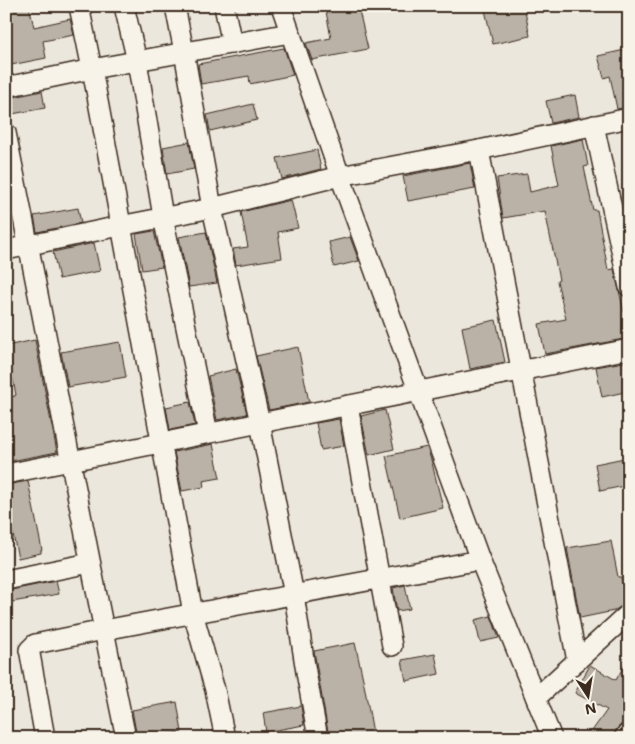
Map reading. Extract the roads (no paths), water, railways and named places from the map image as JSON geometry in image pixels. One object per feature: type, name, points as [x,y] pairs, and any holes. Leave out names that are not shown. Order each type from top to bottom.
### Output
[{"type":"street","points":[[79,6],[193,613],[215,690],[226,738]]},
{"type":"street","points":[[124,6],[137,61],[163,217],[208,433]]},
{"type":"street","points":[[175,6],[212,208],[260,423],[294,595],[318,738]]},
{"type":"street","points":[[224,6],[232,44]]},
{"type":"street","points":[[281,6],[340,176],[480,560],[552,738]]},
{"type":"street","points":[[6,87],[92,69],[290,33]]},
{"type":"street","points":[[6,250],[212,208],[340,176],[479,150],[629,118]]},
{"type":"street","points":[[594,125],[629,287]]},
{"type":"street","points":[[6,134],[126,738]]},
{"type":"street","points":[[479,150],[577,661]]},
{"type":"street","points":[[6,474],[629,348]]},
{"type":"street","points":[[348,405],[392,646]]},
{"type":"street","points":[[45,738],[29,650],[35,644],[480,560]]},
{"type":"street","points":[[6,580],[90,563]]},
{"type":"street","points":[[536,698],[626,616]]}]
